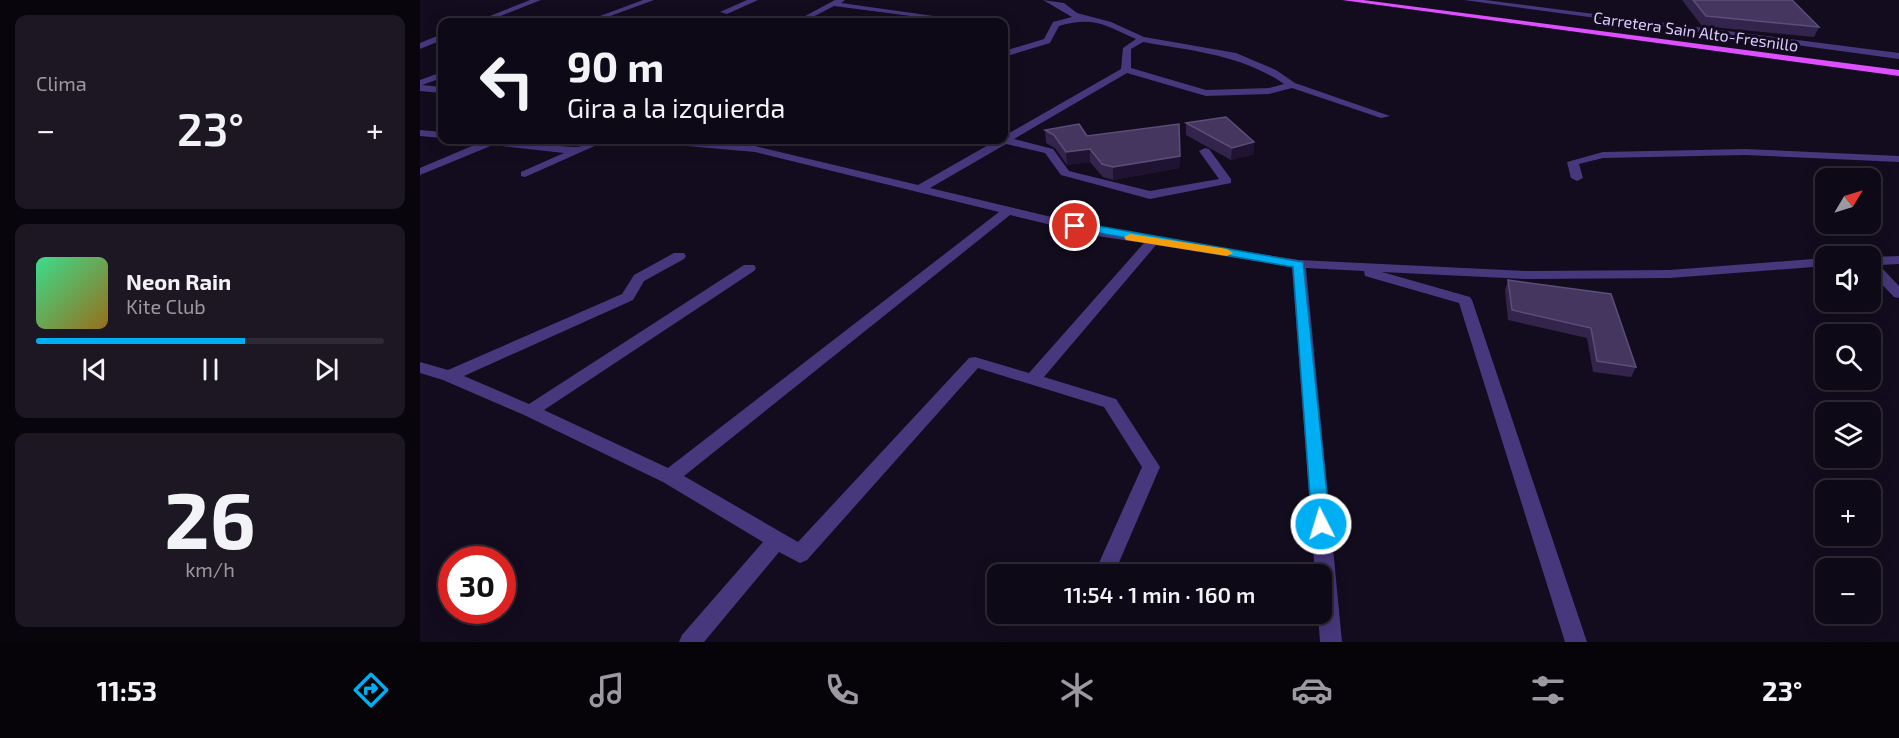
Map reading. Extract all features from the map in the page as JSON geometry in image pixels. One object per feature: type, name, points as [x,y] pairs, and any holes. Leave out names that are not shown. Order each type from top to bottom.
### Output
[{"type":"main road","name":"Carretera Sain Alto-Fresnillo","points":[[1346,0],[1899,71]]},
{"type":"main road","points":[[1384,0],[1899,71]]},
{"type":"street","points":[[490,18],[537,0]]},
{"type":"street","points":[[599,18],[650,0]]},
{"type":"street","points":[[724,12],[754,0]]},
{"type":"street","points":[[1047,0],[1061,5],[1081,18],[1108,24],[1142,39],[1233,55],[1273,72],[1292,85],[1385,116]]},
{"type":"street","points":[[1468,0],[1899,56]]},
{"type":"street","points":[[805,18],[837,1],[948,18]]},
{"type":"street","points":[[1008,53],[1047,41],[1056,24],[1081,18]]},
{"type":"street","points":[[420,46],[438,39]]},
{"type":"street","points":[[1126,70],[1127,48],[1142,39]]},
{"type":"street","points":[[1008,138],[1126,70],[1206,93],[1269,91],[1292,85]]},
{"type":"street","points":[[420,83],[438,76]]},
{"type":"street","points":[[420,88],[438,90]]},
{"type":"street","points":[[420,132],[438,134]]},
{"type":"street","points":[[1008,141],[1049,151],[1065,173],[1150,195],[1227,181],[1205,152]]},
{"type":"street","points":[[420,172],[478,144]]},
{"type":"street","points":[[519,144],[578,151]]},
{"type":"street","points":[[525,174],[594,144]]},
{"type":"street","points":[[695,144],[755,149],[1010,208],[1097,232],[1299,264],[1527,275],[1670,274],[1815,263]]},
{"type":"street","points":[[737,148],[744,144]]},
{"type":"street","points":[[921,188],[998,144]]},
{"type":"street","points":[[1577,178],[1573,162],[1603,155],[1745,152],[1899,159]]},
{"type":"street","points":[[670,477],[1010,208]]},
{"type":"street","points":[[1033,379],[1153,241]]},
{"type":"street","points":[[449,376],[628,297],[639,278],[679,256]]},
{"type":"street","points":[[1881,261],[1899,260]]},
{"type":"street","points":[[1299,264],[1331,642]]},
{"type":"street","points":[[1344,266],[1465,300],[1576,642]]},
{"type":"street","points":[[530,411],[749,268]]},
{"type":"street","points":[[1881,274],[1899,294]]},
{"type":"street","points":[[420,367],[449,376],[530,411],[670,477],[800,554],[975,362],[1110,403],[1151,467],[1108,564]]},
{"type":"street","points":[[690,642],[777,540]]},
{"type":"building","points":[[1693,0],[1792,0],[1819,27],[1706,16]]},
{"type":"building","points":[[1226,117],[1254,142],[1232,148],[1186,123]]},
{"type":"building","points":[[1079,124],[1087,136],[1179,124],[1180,156],[1113,167],[1102,164],[1090,149],[1066,152],[1054,135],[1045,130]]},
{"type":"building","points":[[1508,280],[1611,294],[1636,367],[1597,361],[1591,328],[1512,310]]},
{"type":"slow traffic","points":[[1130,237],[1227,253]]},
{"type":"route","points":[[1075,226],[1097,232],[1299,264],[1321,524]]}]
